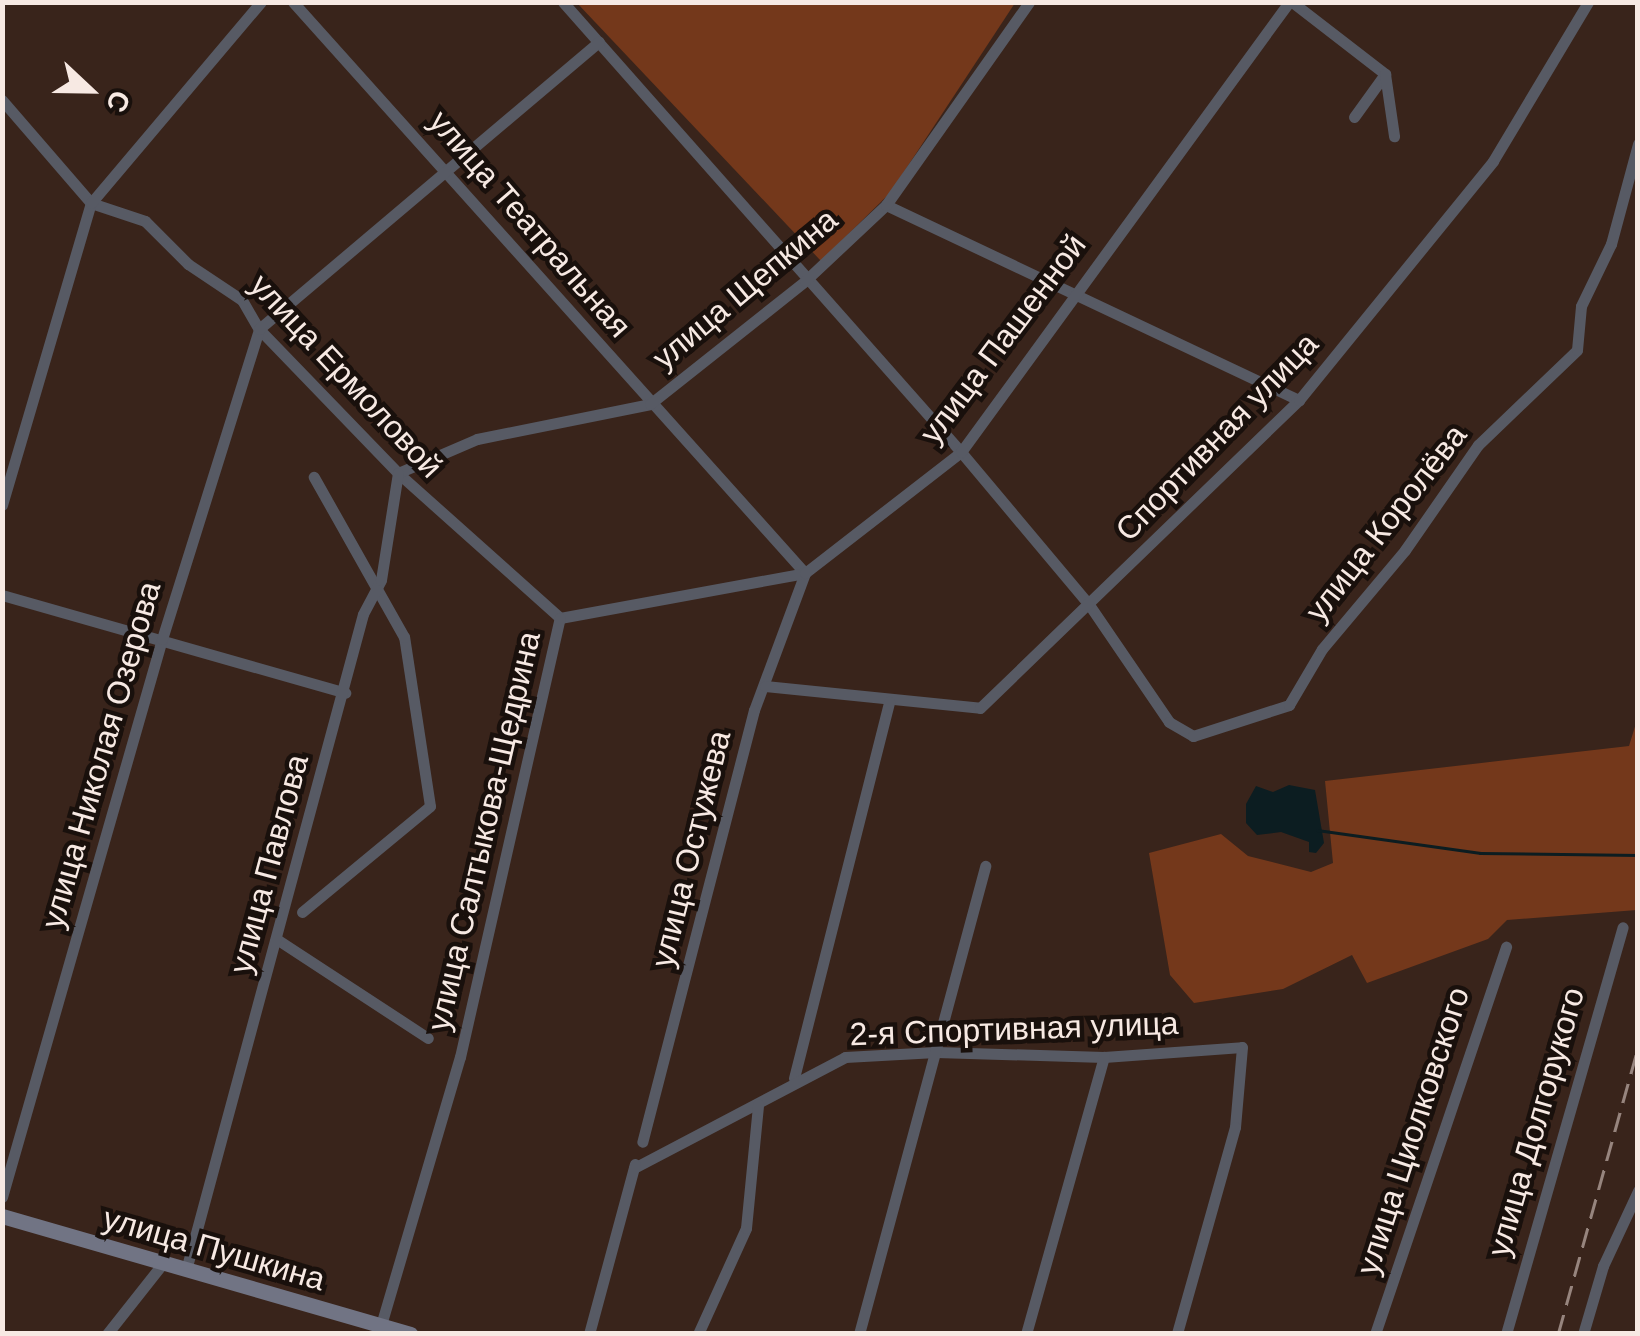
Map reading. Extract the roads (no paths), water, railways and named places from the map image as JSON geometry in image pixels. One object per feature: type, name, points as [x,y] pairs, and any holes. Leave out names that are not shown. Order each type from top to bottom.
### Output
[{"type":"main road","name":"улица Пушкина","points":[[2,1216],[410,1334]]},
{"type":"street","name":"улица Театральная","points":[[293,2],[448,170],[650,404],[805,572]]},
{"type":"street","name":"улица Королёва","points":[[563,2],[805,281],[961,452],[1090,606],[1156,706],[1181,730],[1202,734],[1288,705],[1322,649],[1405,550],[1478,445],[1576,350],[1581,306],[1611,244],[1638,144]]},
{"type":"street","name":"улица Щепкина","points":[[398,473],[477,439],[650,404],[805,281],[886,205],[1029,2]]},
{"type":"street","points":[[1291,2],[1385,74],[1394,136]]},
{"type":"street","name":"улица Пашенной","points":[[560,618],[805,572],[961,452],[1074,292],[1291,2]]},
{"type":"street","name":"Спортивная улица","points":[[765,686],[890,702],[980,708],[1090,606],[1299,400],[1492,161],[1588,2]]},
{"type":"street","points":[[2,505],[91,203],[252,5]]},
{"type":"street","points":[[259,329],[599,42]]},
{"type":"street","points":[[1354,117],[1385,74]]},
{"type":"street","points":[[2,100],[91,203]]},
{"type":"street","name":"улица Ермоловой","points":[[91,203],[145,221],[188,264],[242,300],[259,329],[398,473],[560,618]]},
{"type":"street","points":[[886,205],[1299,400]]},
{"type":"street","name":"улица Николая Озерова","points":[[2,1197],[162,639],[259,329]]},
{"type":"street","name":"улица Павлова","points":[[186,1270],[363,614],[377,589],[398,473]]},
{"type":"street","points":[[302,912],[430,806],[404,637],[314,478]]},
{"type":"street","name":"улица Остужева","points":[[642,1142],[765,686],[805,572]]},
{"type":"street","points":[[2,596],[344,693]]},
{"type":"street","name":"улица Салтыкова-Щедрина","points":[[381,1325],[460,1057],[560,618]]},
{"type":"street","points":[[794,1078],[890,702]]},
{"type":"street","points":[[858,1334],[936,1052],[952,972],[984,866]]},
{"type":"street","name":"улица Долгорукого","points":[[1506,1334],[1624,927]]},
{"type":"street","points":[[278,940],[428,1038]]},
{"type":"street","name":"улица Циолковского","points":[[1376,1334],[1506,947]]},
{"type":"street","name":"2-я Спортивная улица","points":[[588,1334],[635,1164],[758,1104],[794,1078],[845,1057],[936,1052],[1104,1058],[1242,1047],[1236,1128],[1177,1334]]},
{"type":"street","points":[[1026,1334],[1104,1058]]},
{"type":"street","points":[[698,1334],[721,1270],[746,1228],[758,1104]]},
{"type":"street","points":[[1583,1334],[1603,1266],[1638,1191]]},
{"type":"street","points":[[107,1334],[162,1263]]},
{"type":"waterway","points":[[1317,830],[1480,853],[1638,855]]},
{"type":"railway","points":[[1558,1334],[1638,1048]]}]
